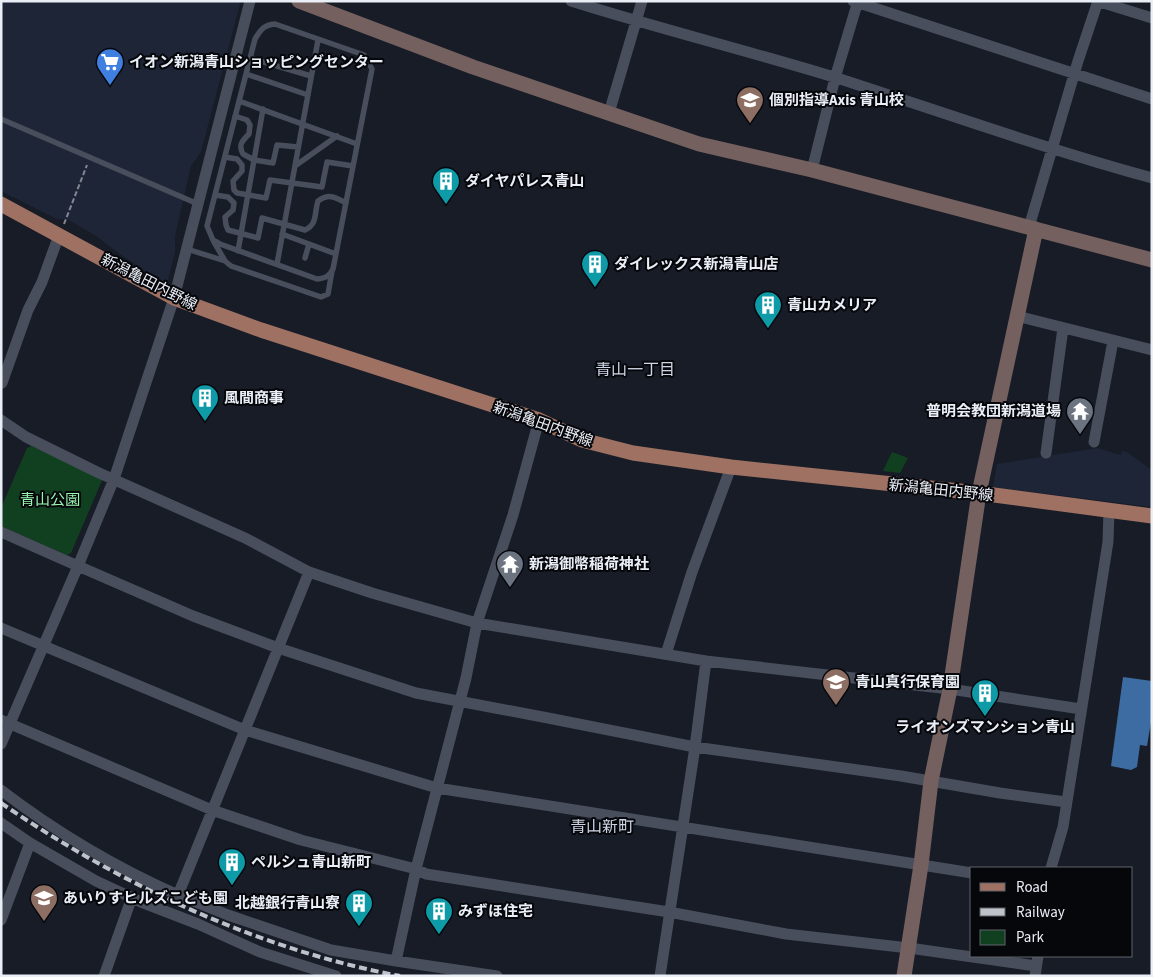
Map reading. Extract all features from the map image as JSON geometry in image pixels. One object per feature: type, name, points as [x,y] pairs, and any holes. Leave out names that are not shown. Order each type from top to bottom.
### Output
[{"type":"main road","name":"新潟亀田内野線","points":[[1,204],[174,298],[261,330],[539,420],[582,440],[633,453],[731,467],[979,493],[1152,516]]},
{"type":"street","points":[[1,744],[5,722],[44,647],[114,479],[174,298],[250,1]]},
{"type":"street","points":[[299,1],[328,6],[473,67],[699,144],[812,170],[1152,260]]},
{"type":"street","points":[[571,1],[637,22],[835,78],[1052,149],[1152,178]]},
{"type":"street","points":[[609,113],[642,1]]},
{"type":"street","points":[[904,976],[922,865],[931,781],[950,689],[979,493],[1017,316],[1032,228],[1052,149],[1098,1],[1152,18]]},
{"type":"street","points":[[812,170],[856,2],[1152,99]]},
{"type":"street","points":[[2,383],[28,310],[42,282],[59,235]]},
{"type":"street","points":[[1017,316],[1152,350]]},
{"type":"street","points":[[1046,452],[1063,328]]},
{"type":"street","points":[[1094,442],[1113,340]]},
{"type":"street","points":[[1,420],[26,436],[97,472],[245,538],[309,572],[372,593],[478,623],[706,661],[950,689],[1080,709]]},
{"type":"street","points":[[396,961],[416,869],[478,623],[513,515],[539,420]]},
{"type":"street","points":[[666,654],[692,572],[731,467]]},
{"type":"street","points":[[1051,867],[1063,827],[1080,709],[1108,542],[1109,510]]},
{"type":"street","points":[[1,532],[193,616],[278,648],[416,693],[695,747],[931,781],[1000,794],[1066,802]]},
{"type":"street","points":[[178,895],[309,572]]},
{"type":"street","points":[[1,628],[245,730],[437,788],[970,873]]},
{"type":"street","points":[[660,976],[695,747],[706,661]]},
{"type":"street","points":[[5,722],[212,810],[302,840],[416,869],[426,874],[669,912],[786,934],[970,957]]},
{"type":"street","points":[[1,790],[78,843],[143,879],[228,915],[331,950],[497,976]]},
{"type":"street","points":[[1,823],[30,843],[96,881],[132,898],[260,952],[336,976]]},
{"type":"street","points":[[1,920],[30,843]]},
{"type":"street","points":[[104,976],[132,898]]},
{"type":"street","points":[[972,957],[1036,966]]},
{"type":"lane","points":[[186,248],[225,261],[231,266],[321,297],[328,294],[372,69],[364,55],[275,24],[261,28],[255,39],[207,226],[225,261]]},
{"type":"lane","points":[[277,264],[318,40]]},
{"type":"lane","points":[[250,58],[311,76]]},
{"type":"lane","points":[[246,74],[308,95]]},
{"type":"lane","points":[[239,101],[358,144]]},
{"type":"lane","points":[[238,251],[263,109]]},
{"type":"lane","points":[[235,116],[247,120],[250,125],[249,134],[241,142],[241,150],[243,154],[254,160],[273,163],[277,144],[298,147]]},
{"type":"lane","points":[[1,119],[198,204]]},
{"type":"lane","points":[[295,166],[337,136]]},
{"type":"lane","points":[[225,157],[237,159],[242,165],[242,171],[233,180],[234,190],[248,196],[266,198],[270,180],[322,187],[327,162],[353,166]]},
{"type":"lane","points":[[215,195],[232,199],[233,210],[225,217],[228,230],[258,238],[262,218],[304,230],[309,228],[316,219],[318,201],[323,197],[334,196],[346,203]]},
{"type":"lane","points":[[282,234],[336,254]]},
{"type":"lane","points":[[214,240],[238,251],[317,279],[330,275],[333,269]]},
{"type":"lane","points":[[304,258],[309,244]]},
{"type":"path","points":[[59,235],[90,158]]},
{"type":"shaded area","points":[[1,1],[239,1],[240,4],[201,152],[191,166],[175,236],[175,252],[168,280],[162,282],[96,236],[67,219],[57,219],[1,191]]},
{"type":"shaded area","points":[[1097,448],[1121,455],[1122,451],[1127,452],[1152,470],[1152,507],[993,487],[997,464]]},
{"type":"green space","name":"青山公園","points":[[31,446],[103,478],[71,553],[67,555],[1,526],[1,508],[27,448]]},
{"type":"green space","points":[[892,452],[908,458],[900,473],[883,471]]},
{"type":"water","points":[[1123,677],[1152,681],[1152,716],[1147,746],[1140,745],[1137,767],[1131,770],[1111,766]]},
{"type":"railway","points":[[1,803],[94,861],[142,887],[192,910],[294,949],[400,976]]},
{"type":"place","name":"イオン新潟青山ショッピングセンター","points":[[110,86]]},
{"type":"place","name":"個別指導Axis 青山校","points":[[750,124]]},
{"type":"place","name":"ダイヤパレス青山","points":[[446,205]]},
{"type":"place","name":"ダイレックス新潟青山店","points":[[595,288]]},
{"type":"place","name":"青山カメリア","points":[[768,329]]},
{"type":"place","name":"風間商事","points":[[205,422]]},
{"type":"place","name":"普明会教団新潟道場","points":[[1080,435]]},
{"type":"place","name":"新潟御幣稲荷神社","points":[[510,588]]},
{"type":"place","name":"青山真行保育園","points":[[836,706]]},
{"type":"place","name":"ライオンズマンション青山","points":[[985,717]]},
{"type":"place","name":"ペルシュ青山新町","points":[[232,886]]},
{"type":"place","name":"あいりすヒルズこども園","points":[[44,922]]},
{"type":"place","name":"北越銀行青山寮","points":[[359,927]]},
{"type":"place","name":"みずほ住宅","points":[[439,935]]},
{"type":"district","name":"青山一丁目","points":[[635,369]]},
{"type":"district","name":"青山新町","points":[[602,826]]}]
